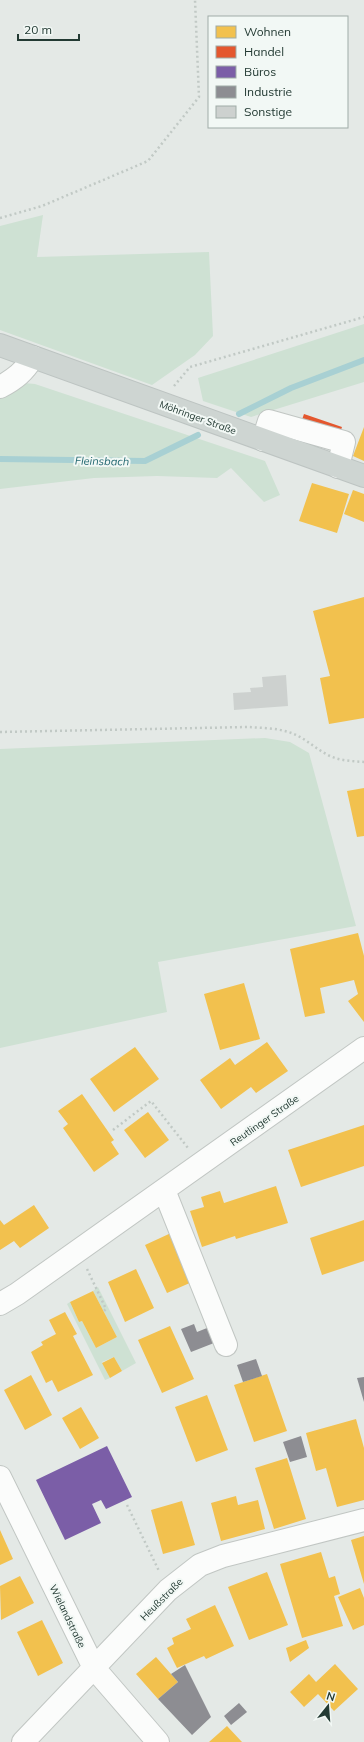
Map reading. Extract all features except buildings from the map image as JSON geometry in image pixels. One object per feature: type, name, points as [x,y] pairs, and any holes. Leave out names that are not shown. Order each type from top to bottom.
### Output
[{"type":"main road","name":"Möhringer Straße","points":[[0,345],[364,476]]},
{"type":"street","points":[[0,386],[13,381],[24,372],[33,357]]},
{"type":"street","name":"Reutlinger Straße","points":[[0,1304],[17,1294],[364,1048]]},
{"type":"street","points":[[164,1190],[226,1345]]},
{"type":"street","name":"Wielandstraße","points":[[0,1477],[94,1668],[158,1742]]},
{"type":"street","name":"Heußstraße","points":[[24,1742],[168,1590],[200,1565],[224,1556],[364,1520]]},
{"type":"path","points":[[0,218],[42,206],[148,161],[199,97],[195,0]]},
{"type":"path","points":[[161,404],[190,367],[364,317]]},
{"type":"path","points":[[0,732],[248,727],[272,729],[292,733],[305,739],[329,756],[346,761],[364,762]]},
{"type":"path","points":[[113,1130],[151,1101],[200,1165]]},
{"type":"path","points":[[78,1250],[106,1309],[104,1311]]},
{"type":"path","points":[[128,1505],[168,1590]]},
{"type":"green space","points":[[43,215],[37,257],[209,252],[213,336],[195,355],[152,385],[0,330],[0,226]]},
{"type":"green space","points":[[364,324],[364,382],[251,417],[203,401],[198,378]]},
{"type":"green space","points":[[24,383],[35,384],[265,461],[280,495],[264,502],[231,468],[217,478],[157,476],[94,478],[0,489],[0,393]]},
{"type":"green space","points":[[265,738],[290,742],[309,753],[356,926],[158,962],[167,1012],[0,1048],[0,749]]},
{"type":"green space","points":[[98,1287],[136,1363],[122,1371],[114,1357],[102,1362],[110,1378],[105,1380],[67,1304],[70,1302],[79,1322],[82,1321],[96,1348],[117,1337],[93,1291]]},
{"type":"waterway","name":"Fleinsbach","points":[[239,414],[291,388],[364,360]]},
{"type":"waterway","name":"Fleinsbach","points":[[0,459],[145,461],[198,435]]}]
